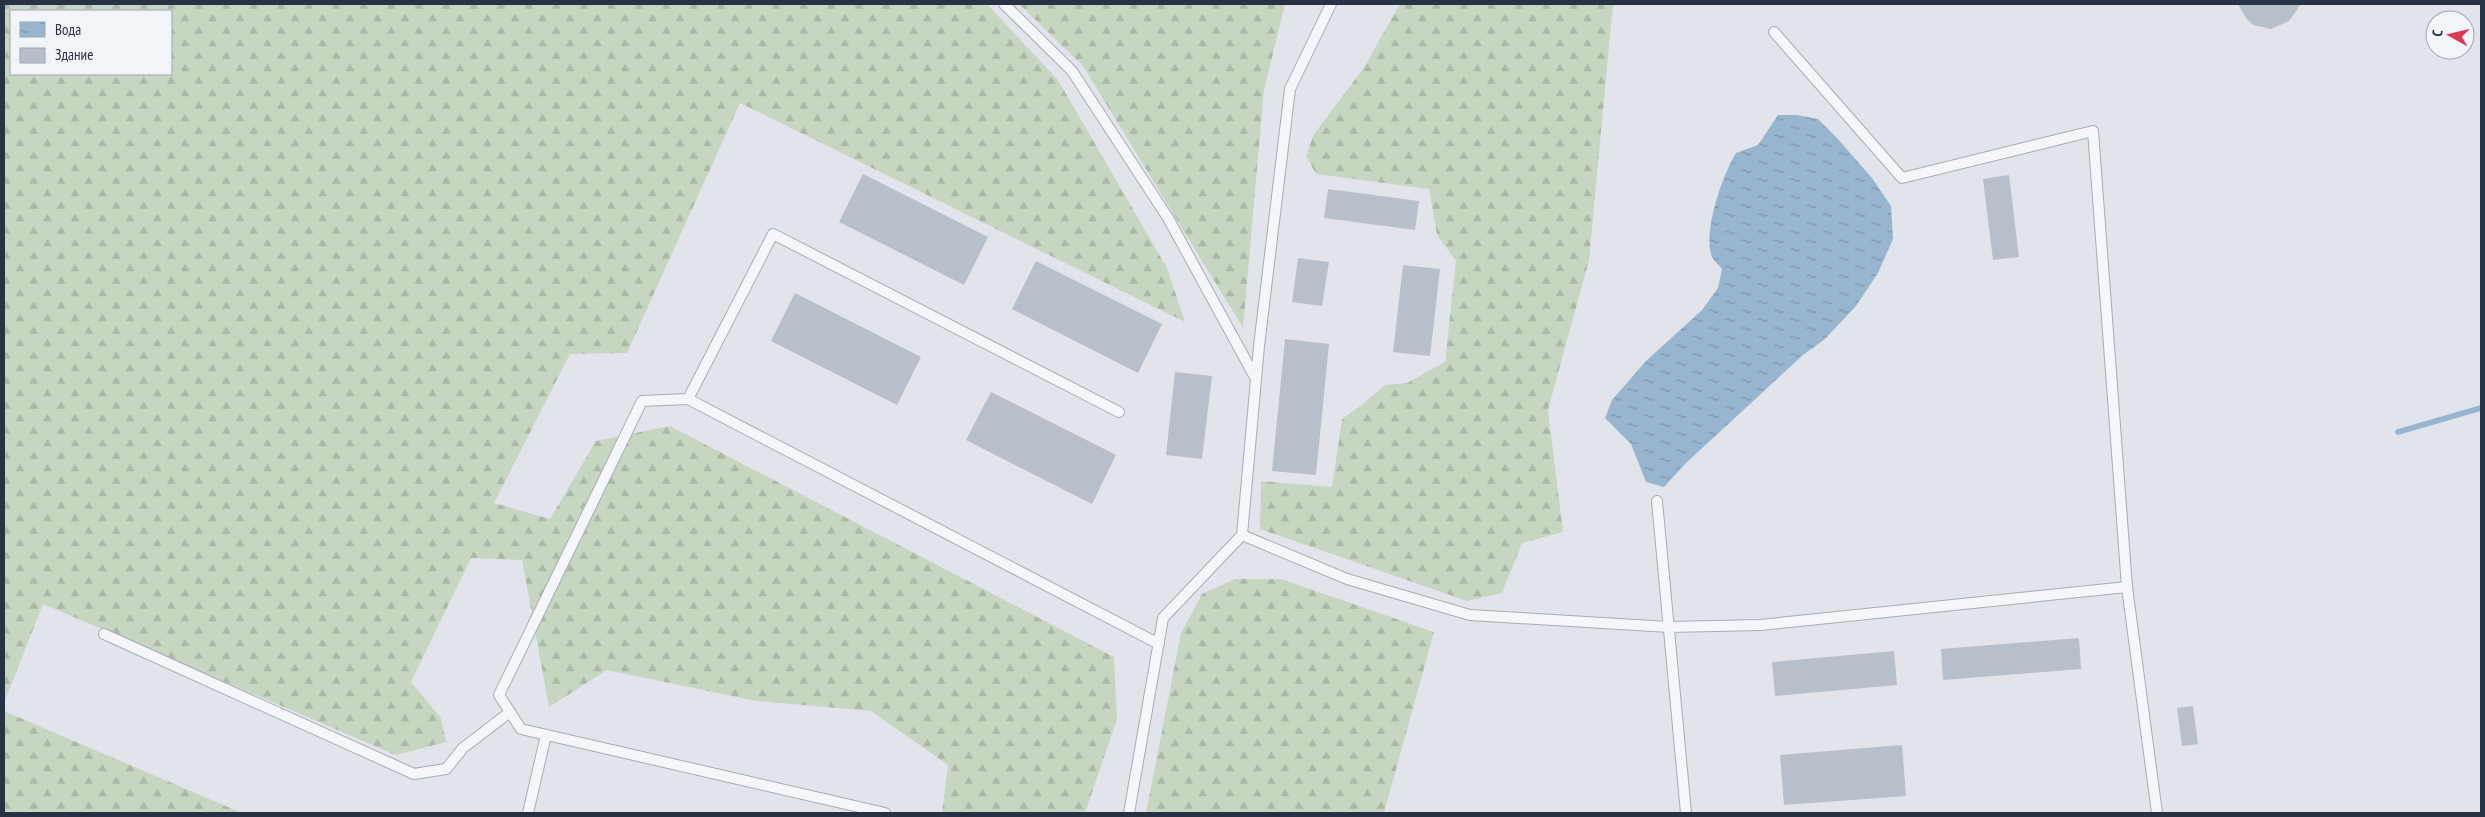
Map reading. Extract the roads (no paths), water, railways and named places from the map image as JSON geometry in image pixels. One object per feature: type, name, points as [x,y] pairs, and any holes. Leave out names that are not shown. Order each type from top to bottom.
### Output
[{"type":"lane","points":[[1004,4],[1072,71],[1168,218],[1256,380]]},
{"type":"lane","points":[[1130,813],[1163,618],[1242,535],[1256,380],[1290,89],[1330,4]]},
{"type":"lane","points":[[1774,32],[1902,178],[2093,131],[2127,587],[2157,813]]},
{"type":"lane","points":[[688,399],[773,234],[1119,412]]},
{"type":"lane","points":[[885,813],[521,729],[499,695],[642,401],[688,399],[1158,644]]},
{"type":"lane","points":[[1657,501],[1686,813]]},
{"type":"lane","points":[[1242,535],[1347,579],[1470,615],[1669,627],[1760,625],[2127,587]]},
{"type":"lane","points":[[104,634],[414,774],[446,769],[463,748],[510,712]]},
{"type":"lane","points":[[528,813],[546,735]]},
{"type":"water","points":[[1778,115],[1797,115],[1818,119],[1837,138],[1872,178],[1891,206],[1893,239],[1878,273],[1856,306],[1825,339],[1803,355],[1685,464],[1664,487],[1646,482],[1631,444],[1605,418],[1612,400],[1646,361],[1702,310],[1718,288],[1722,269],[1712,257],[1710,234],[1715,204],[1720,189],[1736,153],[1758,145]]},
{"type":"waterway","points":[[2398,432],[2481,408]]}]
